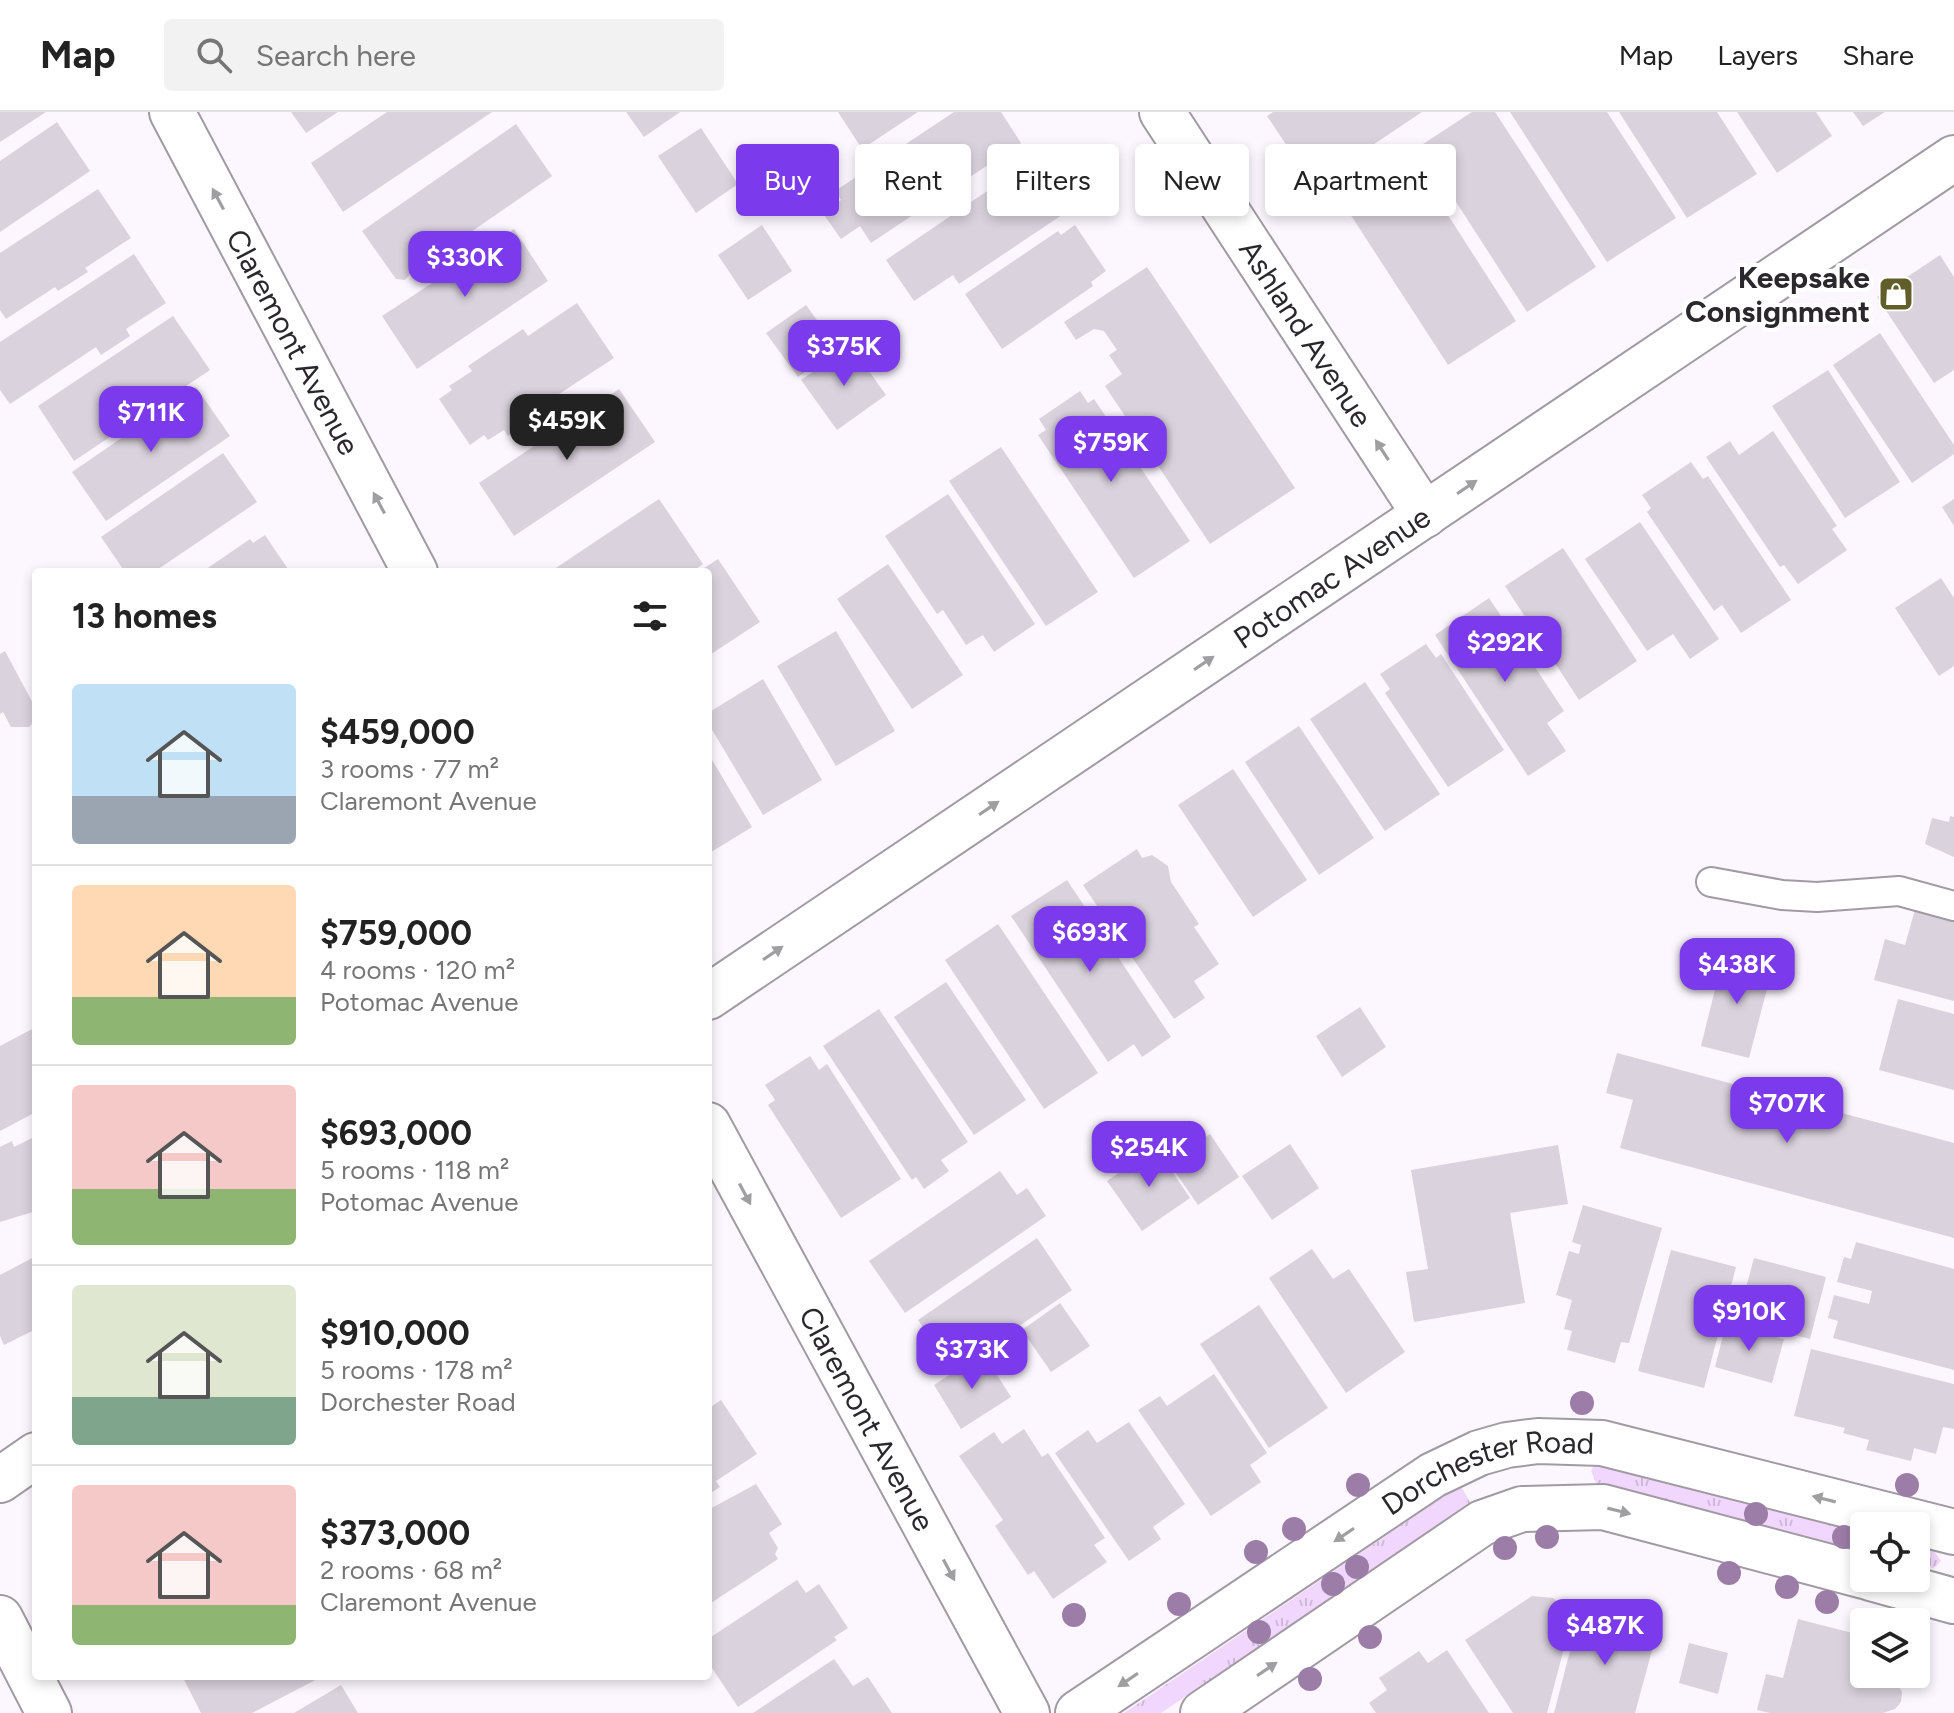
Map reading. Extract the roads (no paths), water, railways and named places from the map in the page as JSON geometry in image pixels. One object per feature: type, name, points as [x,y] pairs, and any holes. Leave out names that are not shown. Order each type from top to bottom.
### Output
[{"type":"street","name":"Claremont Avenue","points":[[172,112],[413,568]]},
{"type":"street","name":"Ashland Avenue","points":[[1162,112],[1425,515]]},
{"type":"street","name":"Potomac Avenue","points":[[712,994],[1954,158]]},
{"type":"street","name":"Claremont Avenue","points":[[712,1132],[1027,1713]]},
{"type":"street","name":"Dorchester Road","points":[[1078,1713],[1433,1475],[1479,1453],[1507,1445],[1559,1441],[1602,1443],[1954,1532]]},
{"type":"street","points":[[1559,1441],[1567,1506]]},
{"type":"street","points":[[1479,1453],[1504,1515]]},
{"type":"street","points":[[0,1480],[32,1458]]},
{"type":"street","name":"Dorchester Road","points":[[1203,1713],[1446,1547],[1504,1515],[1522,1509],[1603,1507],[1850,1572]]},
{"type":"street","points":[[1922,1592],[1954,1601]]},
{"type":"street","points":[[0,1618],[49,1713]]},
{"type":"lane","points":[[1711,882],[1782,895],[1817,897],[1899,891],[1954,906]]},
{"type":"place","name":"Keepsake Consignment","points":[[1896,294]]}]
